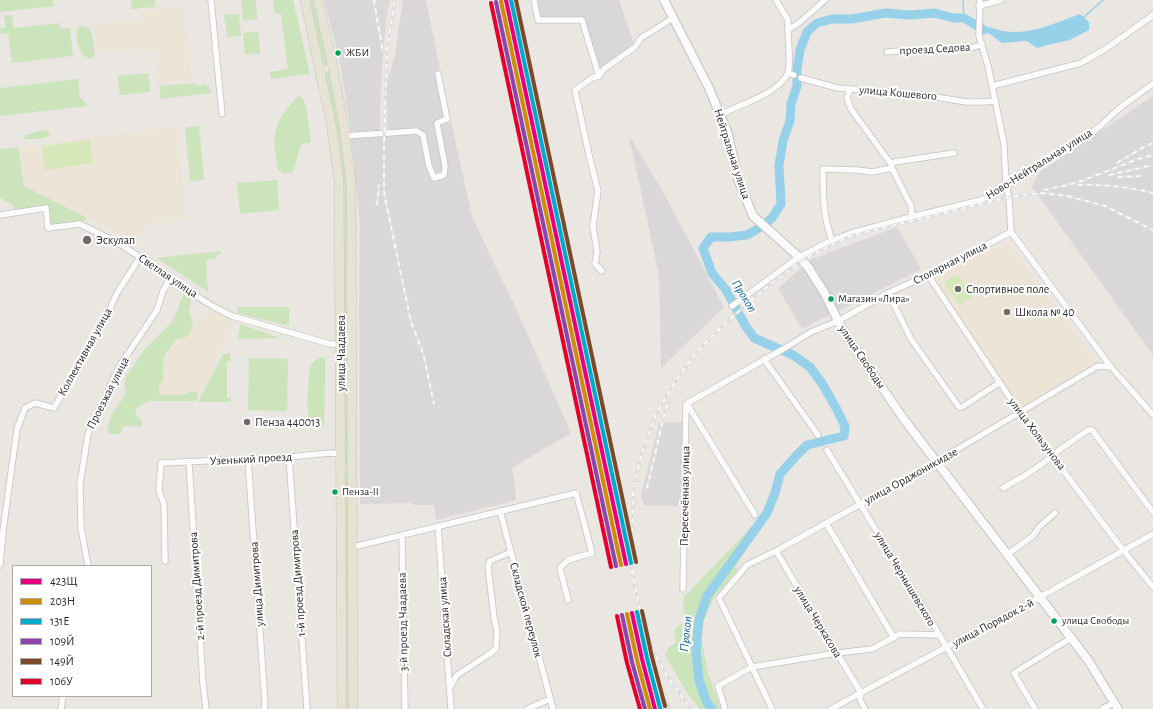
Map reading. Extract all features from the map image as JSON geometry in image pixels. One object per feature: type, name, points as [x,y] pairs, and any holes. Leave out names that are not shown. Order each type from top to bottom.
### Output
[{"type":"main road","name":"улица Чаадаева","points":[[304,0],[332,128],[339,182],[342,709]]},
{"type":"main road","name":"улица Чаадаева","points":[[318,0],[333,67],[345,136],[351,183],[353,709]]},
{"type":"main road","name":"Нейтральная улица","points":[[664,0],[709,88],[728,134],[738,179],[753,216],[799,257],[808,267],[824,292]]},
{"type":"main road","name":"улица Свободы","points":[[824,292],[848,338],[903,418],[1088,660],[1116,706]]},
{"type":"street","points":[[211,0],[222,114]]},
{"type":"street","points":[[534,0],[538,20],[582,20],[599,76]]},
{"type":"street","points":[[720,115],[776,88],[788,73],[788,20],[776,0]]},
{"type":"street","points":[[788,30],[800,22],[825,0]]},
{"type":"street","points":[[1001,0],[980,3],[979,36],[996,101],[1005,155],[1006,186],[1011,232],[1111,367],[1153,416]]},
{"type":"street","points":[[992,86],[1081,63],[1107,48],[1153,15]]},
{"type":"street","points":[[602,271],[595,264],[597,252],[593,226],[598,191],[574,90],[592,78],[599,76],[604,69],[635,47],[641,38],[673,18]]},
{"type":"street","name":"проезд Седова","points":[[888,52],[914,50],[954,50],[976,48],[982,44]]},
{"type":"street","points":[[788,73],[794,76]]},
{"type":"street","points":[[345,136],[417,131],[423,135],[429,166],[434,178],[444,175],[444,166],[436,123],[447,120],[438,74]]},
{"type":"street","name":"улица Кошевого","points":[[801,78],[838,88],[924,95],[966,102],[996,101]]},
{"type":"street","name":"Ново-Нейтральная улица","points":[[732,306],[799,257],[832,240],[852,233],[981,200],[994,194],[1084,138],[1099,127],[1122,106],[1153,84]]},
{"type":"street","points":[[850,89],[847,98],[851,109],[891,166],[911,206],[912,217]]},
{"type":"street","points":[[832,240],[826,224],[823,169],[872,172],[891,166],[894,162],[954,153]]},
{"type":"street","name":"Светлая улица","points":[[0,215],[46,208],[48,228],[80,224],[120,244],[170,279],[214,307],[232,316],[330,344],[352,344]]},
{"type":"street","name":"Столярная улица","points":[[764,359],[811,332],[838,321],[1011,232]]},
{"type":"street","name":"Коллективная улица","points":[[0,565],[3,531],[17,429],[25,408],[35,403],[54,408],[106,318],[117,293],[140,257]]},
{"type":"street","name":"улица Хользунова","points":[[928,275],[1020,413],[1123,550],[1153,587]]},
{"type":"street","name":"Проезжая улица","points":[[88,565],[81,528],[80,484],[88,434],[119,367],[157,310],[163,291],[170,279]]},
{"type":"street","points":[[888,294],[911,339],[959,407],[962,407],[999,383]]},
{"type":"street","points":[[755,515],[686,404],[764,359],[818,435]]},
{"type":"street","name":"улица Орджоникидзе","points":[[752,667],[719,598],[747,565],[776,551],[937,462],[1098,366],[1111,367]]},
{"type":"street","name":"Пересечённая улица","points":[[683,589],[686,404]]},
{"type":"street","points":[[1003,488],[1029,473],[1088,430],[1091,430],[1094,431],[1153,512]]},
{"type":"street","name":"улица Чернышевского","points":[[827,450],[983,709]]},
{"type":"street","name":"Узенький проезд","points":[[165,561],[164,504],[159,491],[161,463],[289,457],[329,453],[341,454]]},
{"type":"street","name":"1-й проезд Димитрова","points":[[289,457],[307,709]]},
{"type":"street","name":"улица Димитрова","points":[[248,459],[264,709]]},
{"type":"street","name":"2-й проезд Димитрова","points":[[188,462],[206,709]]},
{"type":"street","points":[[353,547],[576,493],[592,553],[568,560],[560,568],[568,600]]},
{"type":"street","name":"Складской переулок","points":[[500,511],[552,709]]},
{"type":"street","points":[[1008,554],[1033,536],[1055,513]]},
{"type":"street","points":[[826,523],[894,638]]},
{"type":"street","name":"Складская улица","points":[[438,526],[451,709]]},
{"type":"street","name":"3-й проезд Чаадаева","points":[[402,534],[405,709]]},
{"type":"street","name":"улица Порядок 2-й","points":[[831,709],[1040,597],[1153,534]]},
{"type":"street","name":"улица Черкасова","points":[[776,551],[860,693],[860,700],[865,709]]},
{"type":"street","points":[[450,687],[457,675],[496,649],[497,632],[488,567],[490,561],[511,552]]},
{"type":"street","points":[[725,709],[718,686],[752,667],[837,653],[872,649],[900,634],[940,636]]},
{"type":"street","points":[[1036,709],[1014,673],[1071,638]]},
{"type":"street","points":[[752,667],[772,709]]},
{"type":"street","points":[[61,709],[63,697]]},
{"type":"street","points":[[527,709],[550,699]]},
{"type":"street","points":[[1102,709],[1116,706]]},
{"type":"shaded area","points":[[324,0],[390,0],[386,18],[381,84],[380,132],[387,132],[387,84],[395,54],[403,0],[426,0],[472,216],[514,304],[571,433],[512,468],[516,494],[516,499],[513,501],[436,520],[434,505],[415,505],[410,503],[360,504],[360,224],[349,119],[340,63]]},
{"type":"shaded area","points":[[534,0],[619,0],[635,47],[599,76],[582,20],[538,20]]},
{"type":"shaded area","points":[[183,6],[192,79],[159,84],[155,52],[145,53],[144,49],[97,54],[94,24],[140,19],[140,11]]},
{"type":"shaded area","points":[[1153,96],[1153,355],[1032,187],[1038,173]]},
{"type":"shaded area","points":[[177,126],[187,219],[149,224],[136,243],[24,186],[18,147]]},
{"type":"shaded area","points":[[629,136],[661,188],[724,307],[661,368],[659,275]]},
{"type":"shaded area","points":[[897,227],[920,267],[920,270],[802,329],[778,288],[812,259]]},
{"type":"shaded area","name":"Школа № 40","points":[[1008,242],[1098,364],[1021,409],[933,279]]},
{"type":"shaded area","points":[[209,309],[235,322],[200,397],[175,399],[153,390],[163,360],[183,333]]},
{"type":"shaded area","points":[[683,422],[683,506],[644,505],[641,496],[659,423]]},
{"type":"shaded area","points":[[663,694],[672,709],[658,709],[656,699]]},
{"type":"green space","points":[[0,0],[53,0],[54,6],[0,12]]},
{"type":"green space","points":[[131,0],[155,0],[156,7],[132,9]]},
{"type":"green space","points":[[241,0],[256,0],[257,19],[243,21]]},
{"type":"green space","points":[[273,0],[293,0],[310,74],[271,79],[270,72],[288,69],[281,14],[275,14]]},
{"type":"green space","points":[[309,0],[314,0],[329,65],[323,66]]},
{"type":"green space","points":[[239,14],[241,36],[227,37],[224,15]]},
{"type":"green space","points":[[12,15],[13,28],[59,23],[60,29],[70,28],[73,56],[12,63],[8,33],[0,34],[0,28],[6,27],[4,16]]},
{"type":"green space","points":[[80,26],[85,26],[90,29],[92,34],[95,55],[92,58],[88,58],[79,49],[76,32],[77,28]]},
{"type":"green space","points":[[258,31],[260,53],[245,55],[243,33]]},
{"type":"green space","points":[[329,71],[339,116],[346,167],[348,340],[346,341],[344,339],[343,203],[341,162],[339,141],[324,72]]},
{"type":"green space","points":[[148,73],[150,92],[120,95],[118,76]]},
{"type":"green space","points":[[78,79],[80,97],[88,106],[0,116],[0,88]]},
{"type":"green space","points":[[195,83],[196,86],[206,84],[207,87],[210,87],[211,93],[161,99],[159,86]]},
{"type":"green space","points":[[300,96],[305,104],[311,141],[302,144],[295,167],[292,172],[285,174],[278,170],[275,147],[276,130],[278,122],[289,106],[297,97]]},
{"type":"green space","points":[[199,126],[204,180],[190,181],[185,128]]},
{"type":"green space","points":[[48,130],[49,136],[40,139],[24,139],[26,135],[38,131]]},
{"type":"green space","points":[[90,140],[93,163],[45,170],[42,146]]},
{"type":"green space","points":[[18,147],[24,186],[87,218],[80,224],[48,228],[45,208],[14,213],[13,205],[0,198],[0,149]]},
{"type":"green space","points":[[277,180],[279,210],[240,214],[237,183]]},
{"type":"green space","points":[[222,251],[214,259],[206,260],[208,292],[157,258]]},
{"type":"green space","name":"Спортивное поле","points":[[958,274],[973,296],[959,305],[944,282]]},
{"type":"green space","points":[[184,294],[190,294],[191,301],[189,311],[193,325],[188,336],[176,340],[164,356],[164,381],[158,386],[160,395],[181,395],[191,391],[198,393],[198,399],[193,401],[149,401],[137,408],[135,415],[142,420],[142,426],[124,426],[120,434],[110,434],[107,429],[112,414],[125,395],[125,378],[144,350],[172,322]]},
{"type":"green space","points":[[237,307],[289,307],[289,326],[237,313]]},
{"type":"green space","points":[[240,324],[280,338],[238,339]]},
{"type":"green space","points":[[346,350],[348,464],[344,464],[344,351]]},
{"type":"green space","points":[[230,353],[231,361],[227,362],[227,398],[231,398],[231,402],[198,402],[223,354]]},
{"type":"green space","points":[[319,357],[325,359],[325,381],[324,425],[319,428],[310,419],[308,408],[308,386],[310,367]]},
{"type":"green space","points":[[249,358],[288,359],[287,411],[248,410]]},
{"type":"green space","points":[[344,471],[348,471],[349,709],[345,709]]},
{"type":"green space","points":[[752,526],[757,534],[735,567],[738,570],[714,597],[702,625],[702,641],[708,673],[721,709],[700,709],[689,696],[665,655],[669,647],[676,643],[674,630],[685,620],[683,598]]},
{"type":"water","points":[[1080,14],[1089,22],[1089,30],[1070,40],[1037,48],[1027,41],[1002,43],[984,30],[989,27],[1001,31],[1024,32],[1035,30]]},
{"type":"waterway","points":[[963,0],[964,18]]},
{"type":"waterway","points":[[1084,17],[1103,0]]},
{"type":"waterway","name":"Прокоп","points":[[712,709],[707,703],[699,680],[696,651],[699,620],[707,596],[767,513],[775,493],[780,474],[807,445],[844,436],[845,426],[823,385],[810,367],[793,355],[754,338],[745,325],[726,290],[712,273],[703,248],[711,237],[747,235],[756,230],[772,218],[781,204],[779,165],[783,141],[790,121],[791,104],[797,86],[797,69],[800,50],[807,32],[817,23],[832,19],[852,19],[885,13],[910,15],[935,13],[953,18],[964,18],[984,30]]},
{"type":"railway","points":[[374,0],[383,53]]},
{"type":"railway","points":[[384,141],[387,48],[395,0]]},
{"type":"railway","points":[[384,137],[384,193],[411,322],[423,353],[434,404]]},
{"type":"railway","points":[[1117,163],[1153,143]]},
{"type":"railway","points":[[1044,190],[1076,183],[1138,159],[1153,155]]},
{"type":"railway","points":[[1109,175],[1153,165]]},
{"type":"railway","points":[[1118,177],[1141,176]]},
{"type":"railway","points":[[377,205],[379,185]]},
{"type":"railway","points":[[1078,185],[1116,186],[1153,193]]},
{"type":"railway","points":[[632,532],[633,491],[641,456],[656,414],[678,377],[698,350],[729,320],[768,286],[802,260],[850,236],[1009,197],[1042,193],[1068,196],[1105,206],[1153,230]]},
{"type":"railway","points":[[647,488],[668,403]]},
{"type":"railway","points":[[606,447],[642,619],[652,648],[662,667],[691,709]]},
{"type":"transit line","name":"423Щ","points":[[506,0],[626,564]]},
{"type":"transit line","name":"131Е","points":[[511,0],[631,563]]},
{"type":"transit line","name":"149Й","points":[[516,0],[636,562]]},
{"type":"transit line","name":"203Н","points":[[501,1],[621,565]]},
{"type":"transit line","name":"109Й","points":[[496,2],[616,566]]},
{"type":"transit line","name":"106У","points":[[491,3],[611,567]]},
{"type":"transit line","name":"149Й","points":[[642,611],[665,706]]},
{"type":"transit line","name":"131Е","points":[[637,612],[660,708]]},
{"type":"transit line","name":"423Щ","points":[[632,613],[655,709]]},
{"type":"transit line","name":"203Н","points":[[627,614],[650,709]]},
{"type":"transit line","name":"109Й","points":[[622,615],[632,662],[645,709]]},
{"type":"transit line","name":"106У","points":[[617,616],[627,663],[640,709]]},
{"type":"place","name":"ЖБИ","points":[[338,53]]},
{"type":"place","name":"Эскулап","points":[[87,240]]},
{"type":"place","name":"Спортивное поле","points":[[958,289]]},
{"type":"place","name":"Магазин «Лира»","points":[[831,299]]},
{"type":"place","name":"Школа № 40","points":[[1007,312]]},
{"type":"place","name":"Пенза 440013","points":[[247,422]]},
{"type":"place","name":"Пенза-II","points":[[335,492]]},
{"type":"place","name":"улица Свободы","points":[[1054,621]]}]
